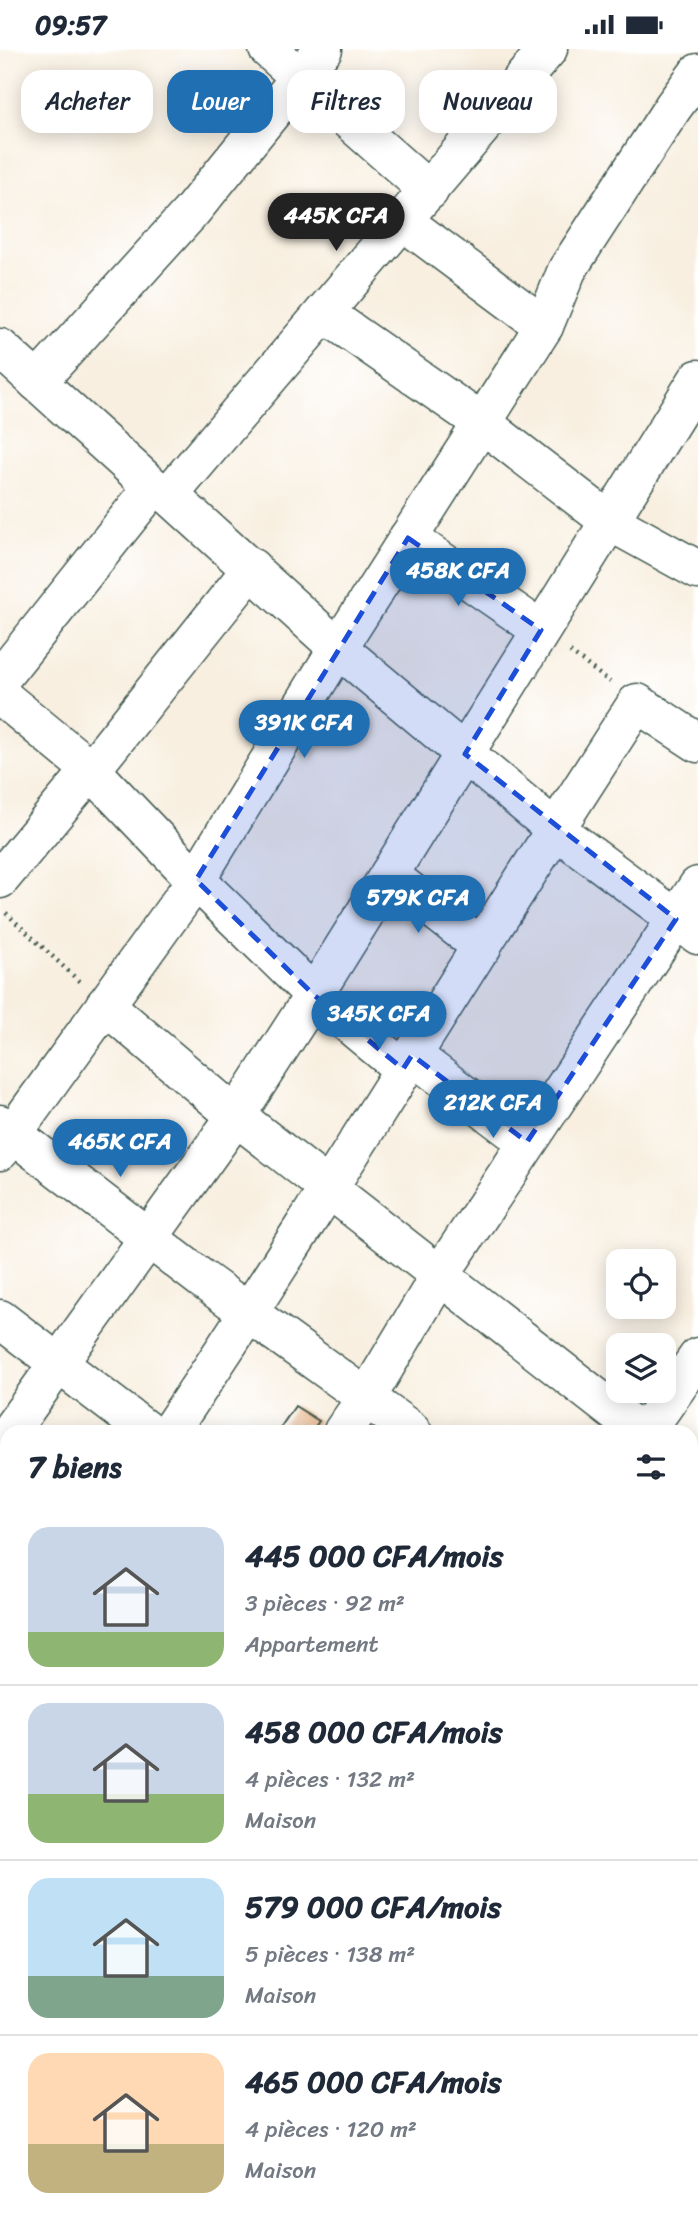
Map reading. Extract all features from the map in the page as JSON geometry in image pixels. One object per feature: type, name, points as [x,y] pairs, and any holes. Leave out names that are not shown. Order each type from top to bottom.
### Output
[{"type":"street","points":[[268,49],[311,63],[429,191]]},
{"type":"street","points":[[0,679],[161,491],[324,313],[548,49]]},
{"type":"street","points":[[37,382],[191,212],[311,63]]},
{"type":"street","points":[[404,1425],[4,1137],[197,880],[338,648],[544,326],[567,270],[698,73]]},
{"type":"street","points":[[403,221],[544,326]]},
{"type":"street","points":[[324,313],[482,423],[609,521],[698,570]]},
{"type":"street","points":[[0,348],[252,568],[338,648],[555,829],[687,927]]},
{"type":"street","points":[[14,1425],[236,1116],[698,379]]},
{"type":"street","points":[[408,538],[541,630]]},
{"type":"street","points":[[0,879],[92,770],[252,568]]},
{"type":"street","points":[[0,695],[92,770],[197,880],[314,995],[527,1142]]},
{"type":"street","points":[[174,1425],[249,1314],[555,829],[638,703],[698,743]]},
{"type":"street","points":[[389,875],[482,947]]},
{"type":"street","points":[[347,1425],[440,1275],[527,1142],[687,927],[698,886]]},
{"type":"street","points":[[105,1005],[236,1116],[631,1425]]},
{"type":"street","points":[[0,1318],[140,1425]]},
{"type":"street","points":[[650,1425],[698,1357]]},
{"type":"path","points":[[541,630],[638,703]]},
{"type":"path","points":[[0,908],[105,1005]]},
{"type":"highlighted area","points":[[408,538],[541,630],[465,754],[676,919],[527,1142],[412,1055],[403,1069],[314,995],[196,880]]},
{"type":"building","points":[[295,1406],[319,1421],[316,1425],[282,1425]]}]
